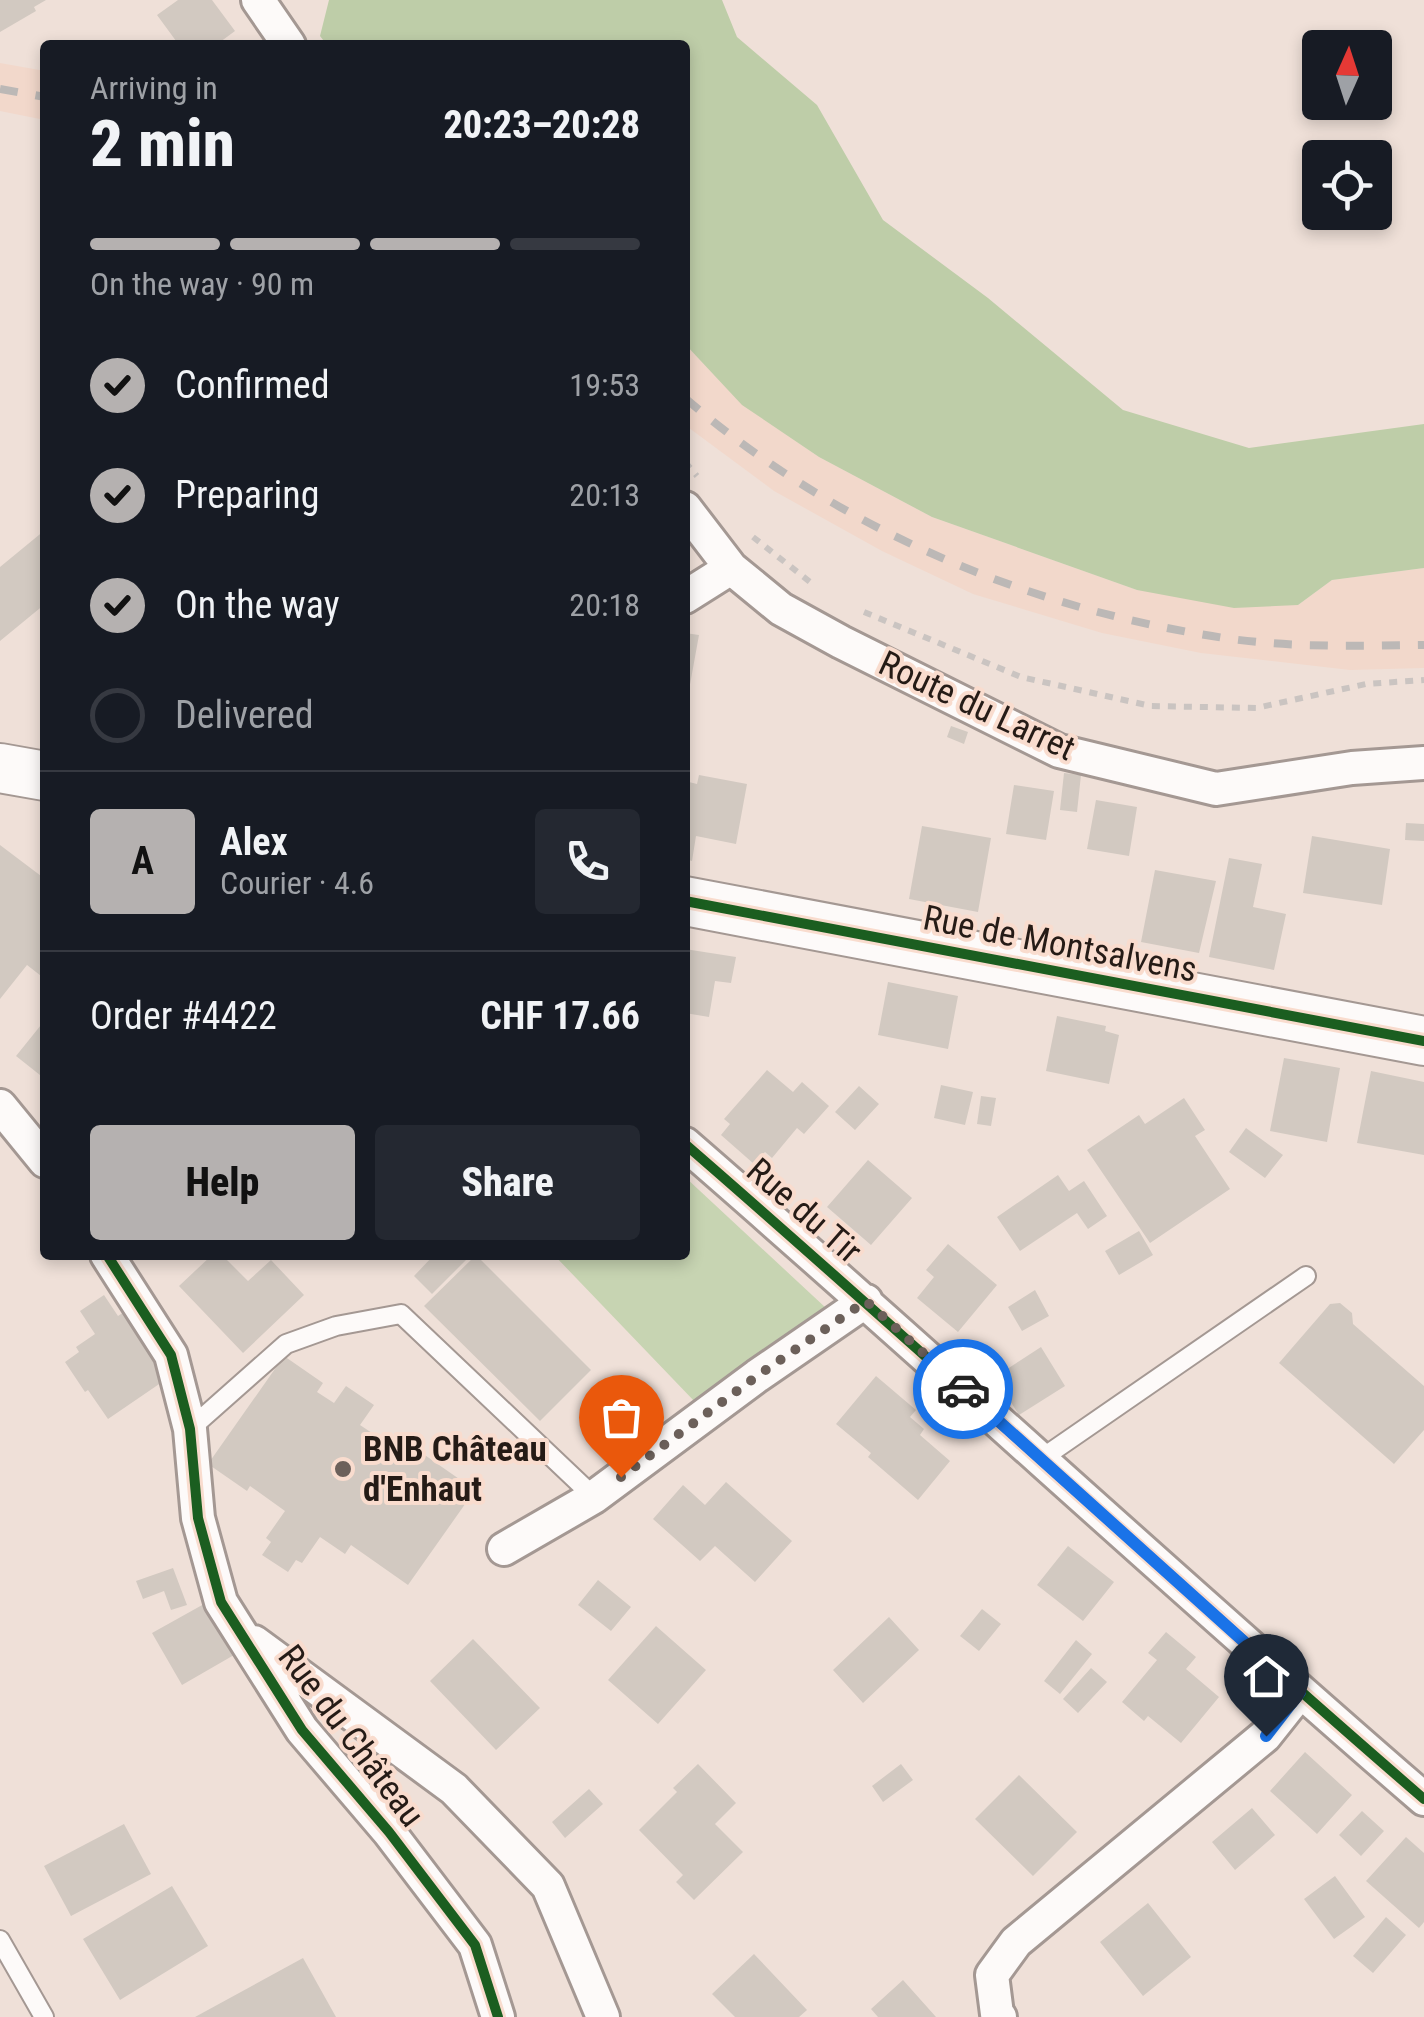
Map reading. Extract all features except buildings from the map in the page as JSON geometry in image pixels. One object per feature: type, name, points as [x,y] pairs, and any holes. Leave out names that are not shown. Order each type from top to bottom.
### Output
[{"type":"main road","points":[[0,768],[40,775]]},
{"type":"main road","name":"Rue de Montsalvens","points":[[690,902],[1424,1041]]},
{"type":"street","points":[[258,0],[286,40]]},
{"type":"street","name":"Route du Larret","points":[[696,498],[732,568],[781,609],[1059,751],[1216,789],[1352,768],[1424,763]]},
{"type":"street","points":[[690,593],[732,568]]},
{"type":"street","points":[[0,1106],[40,1154]]},
{"type":"street","name":"Rue du Tir","points":[[690,1148],[1424,1799]]},
{"type":"street","name":"Rue du Château","points":[[110,1260],[171,1355],[190,1428],[198,1518],[221,1602],[302,1730],[388,1832],[475,1945],[498,2017]]},
{"type":"street","name":"Rue du Tir","points":[[504,1549],[594,1496],[866,1301]]},
{"type":"street","points":[[238,1630],[454,1789],[548,1886],[604,2017]]},
{"type":"street","points":[[1000,2017],[992,1975],[1016,1942],[1266,1736],[1300,1692]]},
{"type":"lane","points":[[1041,1458],[1306,1276]]},
{"type":"lane","points":[[190,1428],[286,1344],[336,1326],[400,1314],[594,1496]]},
{"type":"lane","points":[[0,1940],[44,2017]]},
{"type":"path","points":[[742,524],[816,586]]},
{"type":"path","points":[[864,611],[1021,677],[1151,706],[1256,708],[1366,684],[1424,680]]},
{"type":"shaded area","points":[[0,63],[40,70],[40,119],[0,111]]},
{"type":"shaded area","points":[[690,349],[743,405],[819,457],[932,517],[1137,590],[1298,605],[1332,580],[1424,568],[1424,668],[1350,670],[1201,653],[1102,633],[973,594],[882,551],[774,491],[690,429]]},
{"type":"green space","points":[[329,0],[722,0],[737,37],[817,105],[883,220],[988,298],[1123,410],[1249,448],[1424,424],[1424,568],[1332,580],[1298,605],[1234,608],[1137,590],[932,517],[819,457],[742,405],[690,349],[690,40],[323,40],[320,36]]},
{"type":"green space","points":[[690,1182],[826,1308],[696,1403],[559,1260],[690,1260]]},
{"type":"railway","points":[[0,89],[40,96]]},
{"type":"railway","points":[[690,402],[802,485],[866,521],[1000,581],[1069,604],[1238,640],[1344,646],[1424,645]]},
{"type":"cycle path","points":[[690,902],[1424,1041]]},
{"type":"cycle path","points":[[690,1148],[1424,1799]]},
{"type":"cycle path","points":[[110,1260],[171,1355],[190,1429],[198,1518],[221,1602],[302,1730],[389,1832],[475,1945],[498,2017]]},
{"type":"way so far","points":[[621,1477],[866,1301],[963,1389]]},
{"type":"place","name":"BNB Château d'Enhaut","points":[[343,1469]]},
{"type":"route","points":[[963,1389],[1300,1692],[1266,1736]]}]
